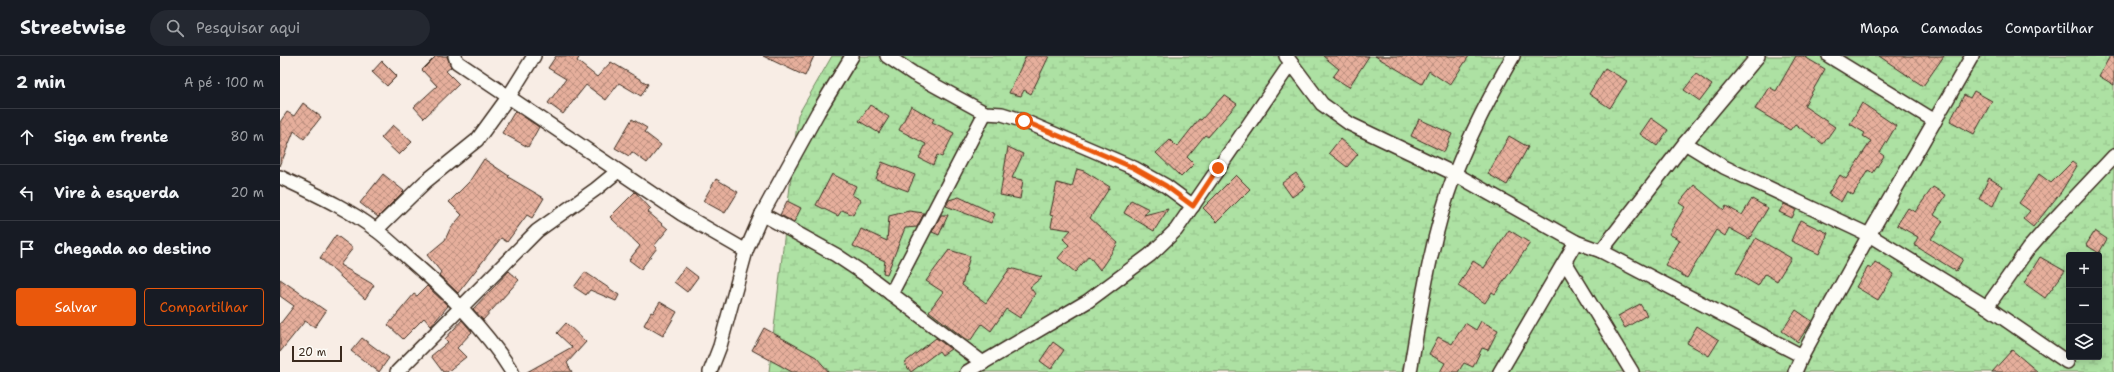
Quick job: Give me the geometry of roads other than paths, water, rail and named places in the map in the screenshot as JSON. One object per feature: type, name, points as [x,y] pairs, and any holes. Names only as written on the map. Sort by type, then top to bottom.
[{"type":"street","points":[[454,56],[457,62],[682,214],[746,251]]},
{"type":"street","points":[[376,230],[425,182],[477,140],[509,96],[534,56]]},
{"type":"street","points":[[710,372],[720,346],[746,251],[762,214],[818,112],[851,56]]},
{"type":"street","points":[[887,56],[914,74],[985,113],[1002,114],[1024,121],[1134,168],[1166,186],[1193,206]]},
{"type":"street","points":[[1410,372],[1432,253],[1455,174],[1487,102],[1513,56]]},
{"type":"street","points":[[1600,251],[1685,143],[1758,56]]},
{"type":"street","points":[[1829,56],[1935,121]]},
{"type":"street","points":[[1795,372],[1802,356],[1869,235],[1972,56]]},
{"type":"street","points":[[967,372],[1088,301],[1150,255],[1176,230],[1289,60],[1322,104],[1350,124],[1455,174],[1576,242],[1600,251],[1802,356]]},
{"type":"street","points":[[891,294],[985,113]]},
{"type":"street","points":[[1685,143],[1724,167],[1869,235],[1987,307],[2067,362]]},
{"type":"street","points":[[1987,307],[2044,231],[2114,156]]},
{"type":"street","points":[[397,372],[537,231],[596,189],[618,171]]},
{"type":"street","points":[[280,177],[317,195],[376,230],[441,287],[495,345],[512,372]]},
{"type":"street","points":[[762,214],[836,255],[983,363]]},
{"type":"street","points":[[1500,372],[1576,242]]},
{"type":"street","points":[[1565,262],[1632,372]]}]
